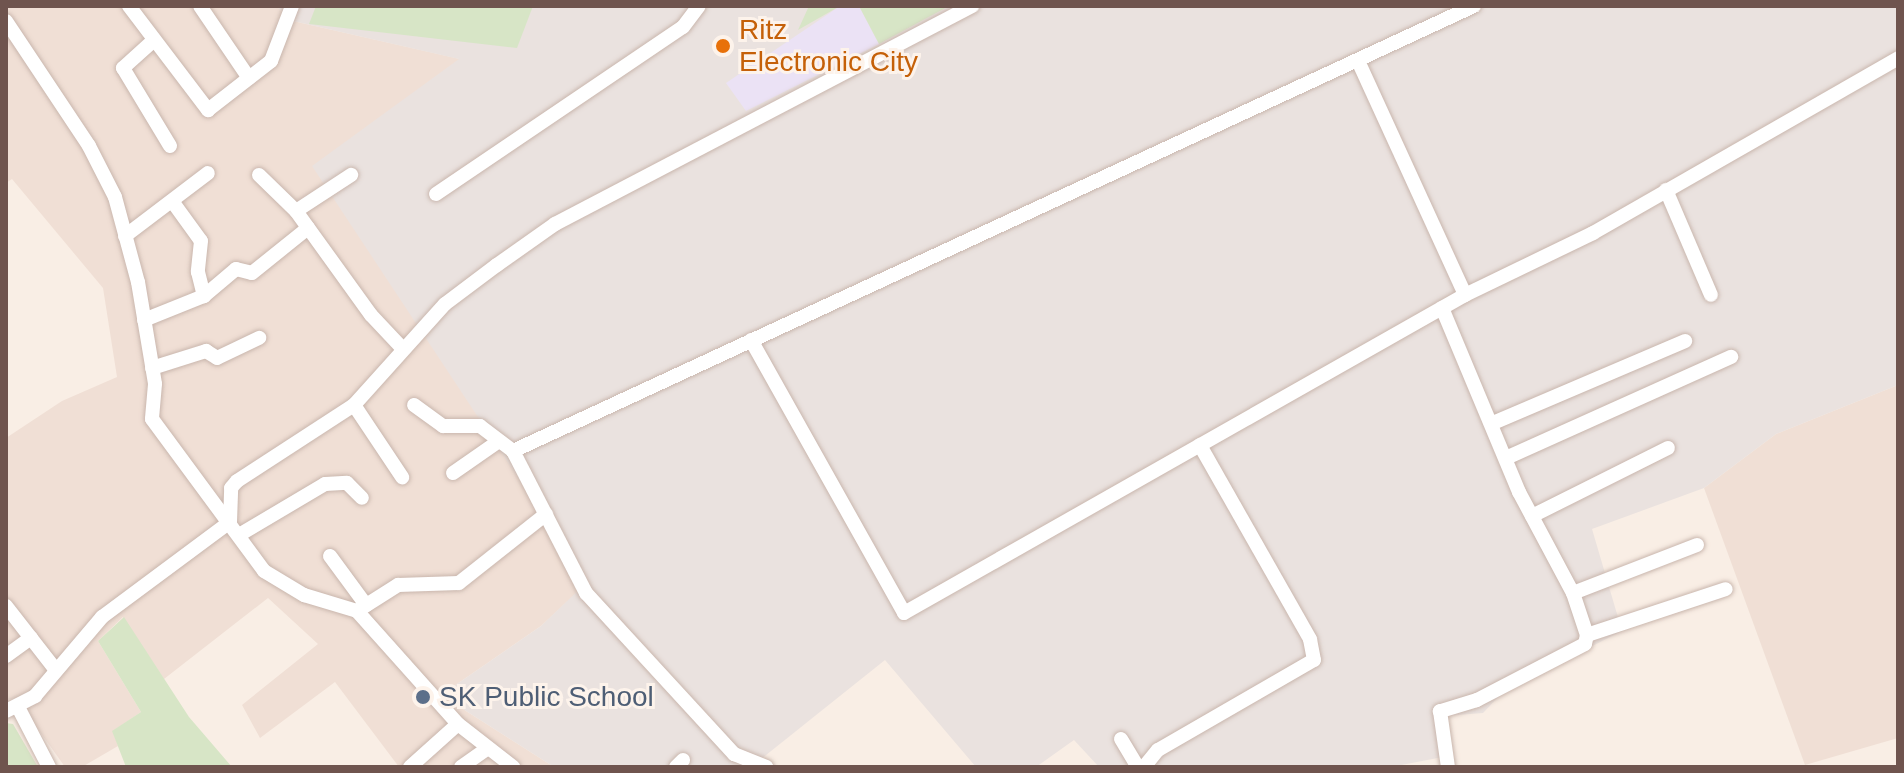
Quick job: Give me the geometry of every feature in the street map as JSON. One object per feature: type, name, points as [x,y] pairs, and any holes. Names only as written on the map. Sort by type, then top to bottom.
[{"type":"street","points":[[129,6],[208,110],[271,61],[292,6]]},
{"type":"street","points":[[200,6],[249,78]]},
{"type":"street","points":[[436,194],[683,27],[699,6]]},
{"type":"street","points":[[230,522],[231,488],[237,481],[354,405],[402,348],[445,304],[555,224],[972,6]]},
{"type":"street","points":[[513,451],[1359,63],[1474,6]]},
{"type":"street","points":[[6,21],[89,146],[115,197],[144,320],[152,368],[152,419],[264,571],[304,595],[361,608],[398,585],[459,583],[546,514]]},
{"type":"street","points":[[154,40],[123,68],[170,146]]},
{"type":"street","points":[[751,340],[904,613],[1465,295],[1593,233],[1898,58]]},
{"type":"street","points":[[1359,63],[1465,295]]},
{"type":"street","points":[[125,236],[208,173]]},
{"type":"street","points":[[259,175],[296,211],[371,315],[402,348]]},
{"type":"street","points":[[296,211],[351,175]]},
{"type":"street","points":[[1666,190],[1711,295]]},
{"type":"street","points":[[172,201],[201,241],[198,272],[204,296]]},
{"type":"street","points":[[144,320],[204,296],[236,269],[252,273],[308,228]]},
{"type":"street","points":[[1442,308],[1532,516],[1573,593],[1587,635],[1585,644],[1477,700],[1440,711],[1448,767]]},
{"type":"street","points":[[152,368],[206,351],[217,358],[259,338]]},
{"type":"street","points":[[1493,423],[1685,341]]},
{"type":"street","points":[[1506,458],[1731,357]]},
{"type":"street","points":[[354,405],[402,477]]},
{"type":"street","points":[[414,405],[443,426],[480,426],[513,451],[573,572],[625,639],[734,754],[766,767]]},
{"type":"street","points":[[453,473],[499,441]]},
{"type":"street","points":[[1121,739],[1141,767],[1158,750],[1314,660],[1310,639],[1200,445]]},
{"type":"street","points":[[1532,516],[1668,448]]},
{"type":"street","points":[[239,535],[325,484],[347,483],[362,498]]},
{"type":"street","points":[[49,767],[12,709],[55,669],[102,617],[230,522]]},
{"type":"street","points":[[1573,593],[1697,545]]},
{"type":"street","points":[[330,556],[361,608],[458,724],[513,767]]},
{"type":"street","points":[[1587,635],[1726,589]]},
{"type":"street","points":[[6,606],[55,669]]},
{"type":"street","points":[[6,656],[31,638]]},
{"type":"street","points":[[410,767],[458,724]]},
{"type":"street","points":[[461,767],[488,748]]},
{"type":"shaded area","points":[[6,6],[276,6],[293,21],[460,59],[587,583],[541,626],[441,695],[554,767],[399,767],[335,682],[260,738],[242,705],[318,644],[268,598],[164,679],[123,617],[98,641],[141,712],[113,731],[118,746],[82,767],[65,767],[16,698],[6,700],[6,438],[62,401],[117,377],[103,288],[12,179],[6,183]]},
{"type":"shaded area","points":[[276,6],[1898,6],[1898,385],[1776,434],[1704,488],[1592,529],[1622,631],[1505,690],[1483,713],[1444,716],[1448,756],[1391,767],[1099,767],[1074,740],[1036,767],[976,767],[885,660],[751,767],[554,767],[441,695],[541,626],[587,582],[312,166],[459,59],[293,21]]},
{"type":"shaded area","points":[[840,6],[859,6],[879,44],[746,111],[726,83]]},
{"type":"shaded area","points":[[1898,385],[1898,738],[1805,765],[1704,488],[1776,434]]},
{"type":"green space","points":[[316,6],[533,6],[517,48],[309,24]]},
{"type":"green space","points":[[809,6],[840,6],[798,30]]},
{"type":"green space","points":[[859,6],[949,6],[879,44]]},
{"type":"green space","points":[[124,617],[189,717],[232,767],[126,767],[112,731],[141,712],[98,641]]},
{"type":"green space","points":[[6,723],[13,724],[38,767],[6,767]]},
{"type":"place","name":"Ritz Electronic City","points":[[723,46]]},
{"type":"place","name":"SK Public School","points":[[423,697]]}]
